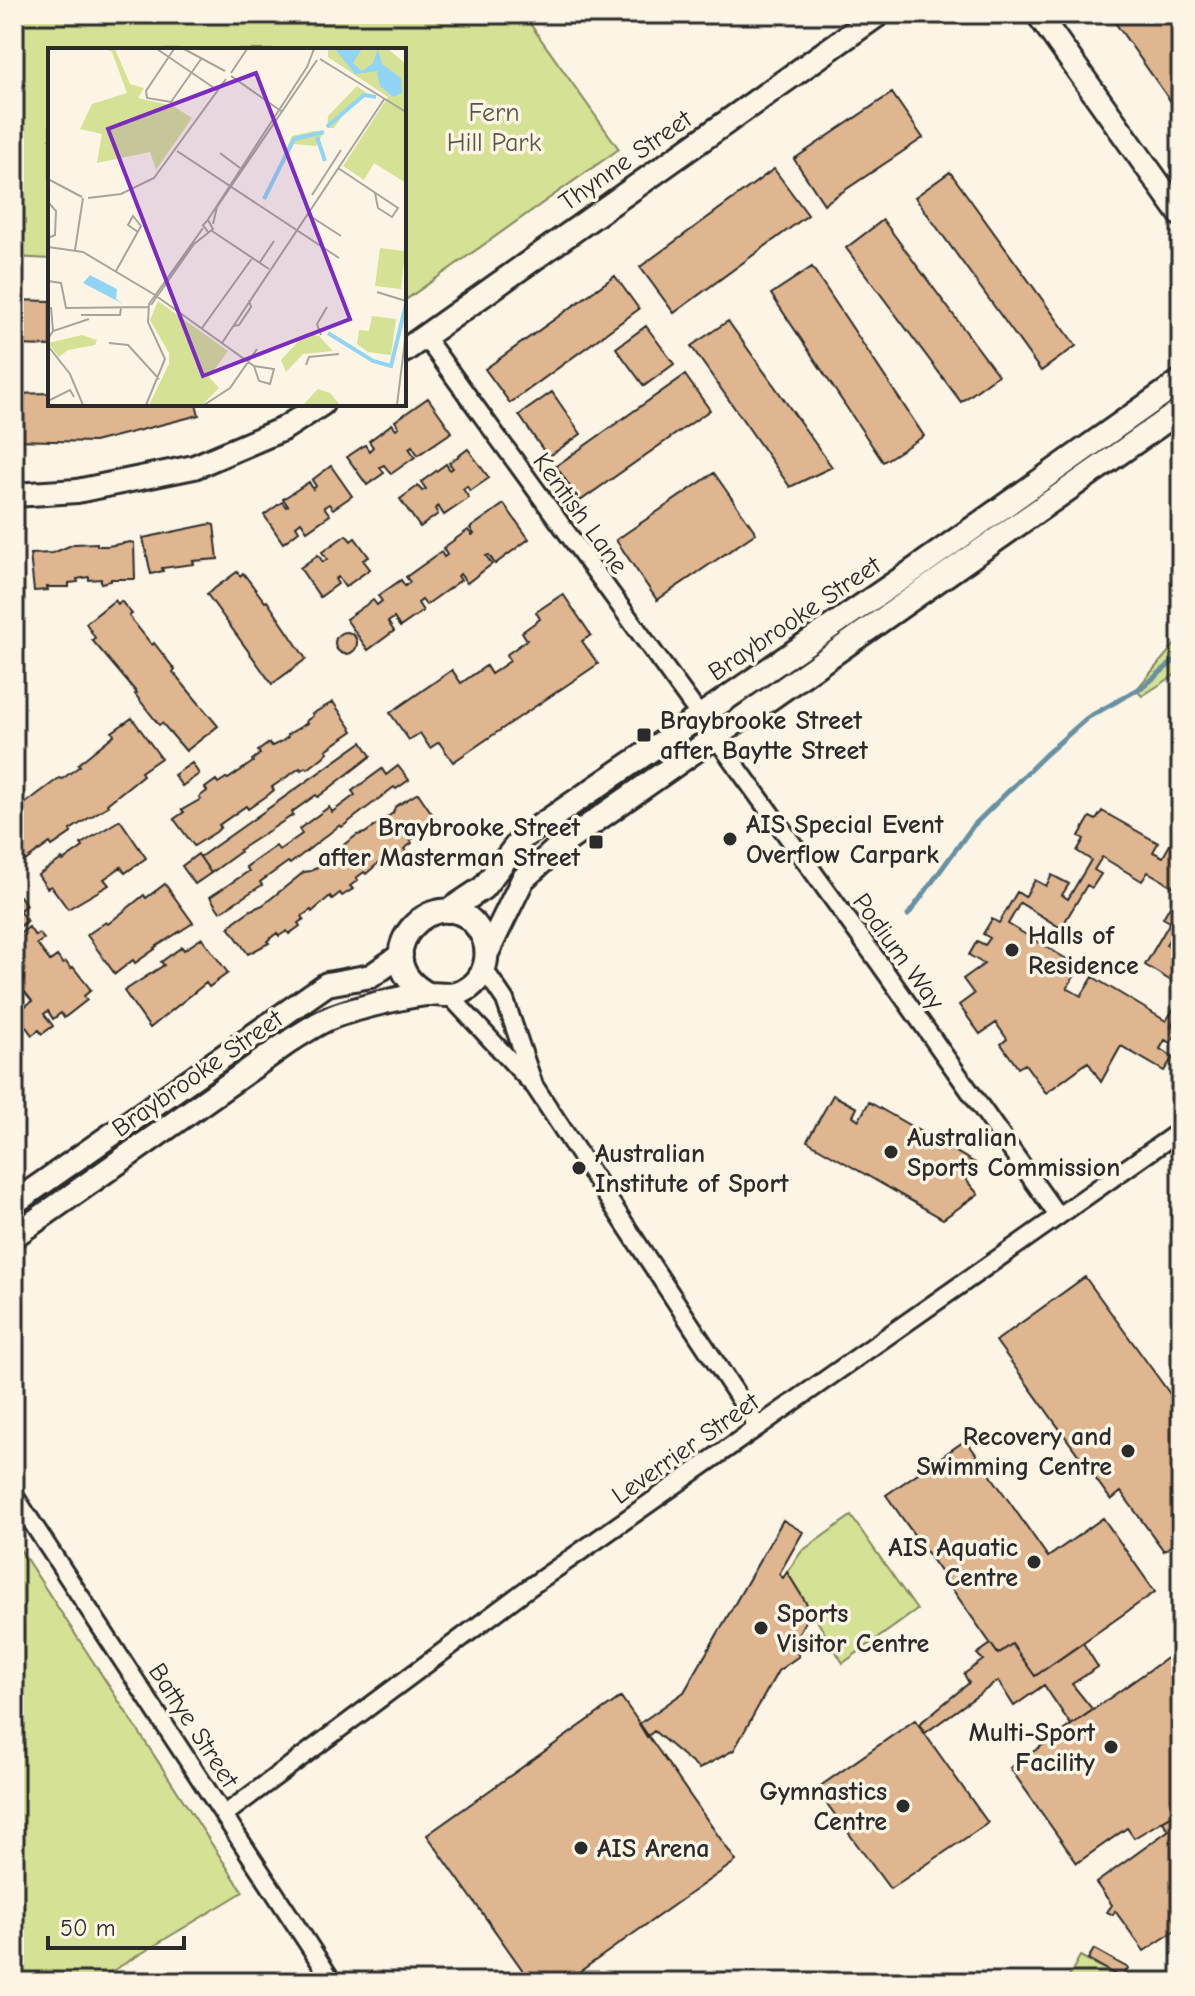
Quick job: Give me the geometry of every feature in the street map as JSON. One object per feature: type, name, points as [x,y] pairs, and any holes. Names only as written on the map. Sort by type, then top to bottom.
[{"type":"street","points":[[1038,14],[1181,215]]},
{"type":"street","name":"Thynne Street","points":[[406,350],[876,15]]},
{"type":"street","name":"Kentish Lane","points":[[425,337],[698,717]]},
{"type":"street","name":"Braybrooke Street","points":[[448,911],[483,888],[522,838],[900,580],[1181,381]]},
{"type":"street","points":[[14,495],[77,491],[194,467],[283,429],[319,406]]},
{"type":"street","name":"Braybrooke Street","points":[[485,961],[523,879],[561,845],[1181,410]]},
{"type":"street","name":"Podium Way","points":[[698,717],[877,960],[1058,1216]]},
{"type":"street","points":[[535,1087],[505,1000],[485,961],[485,943],[475,925],[467,918],[448,911],[428,914],[411,926],[402,944],[401,955],[406,974],[412,982],[439,995],[535,1087],[758,1427]]},
{"type":"street","name":"Braybrooke Street","points":[[14,1203],[327,984],[371,976],[401,955]]},
{"type":"street","points":[[439,995],[471,987],[485,961]]},
{"type":"street","name":"Braybrooke Street","points":[[14,1236],[293,1039],[332,1017],[439,995]]},
{"type":"street","points":[[279,1017],[293,1039]]},
{"type":"street","name":"Leverrier Street","points":[[224,1815],[527,1589],[1181,1130]]},
{"type":"street","name":"Battye Street","points":[[14,1495],[333,1982]]},
{"type":"green space","name":"Fern Hill Park","points":[[14,14],[523,14],[619,149],[406,300],[406,48],[48,48],[48,259],[14,257]]},
{"type":"green space","points":[[1181,637],[1181,671],[1142,696],[1136,690]]},
{"type":"green space","points":[[851,1516],[917,1610],[843,1663],[787,1572],[802,1551]]},
{"type":"green space","points":[[14,1540],[243,1892],[94,1982],[14,1982]]},
{"type":"green space","points":[[1080,1956],[1127,1981],[1128,1982],[1066,1982]]},
{"type":"building","points":[[1109,14],[1174,14],[1181,24],[1181,116]]},
{"type":"building","points":[[892,93],[923,138],[824,204],[794,159]]},
{"type":"building","points":[[774,169],[808,215],[674,313],[640,267]]},
{"type":"building","points":[[950,172],[1076,346],[1041,371],[915,197]]},
{"type":"building","points":[[883,220],[998,375],[961,402],[846,248]]},
{"type":"building","points":[[812,267],[924,436],[883,462],[771,294]]},
{"type":"building","points":[[615,276],[639,309],[510,403],[485,369]]},
{"type":"building","points":[[14,300],[48,301],[48,346],[14,345]]},
{"type":"building","points":[[728,321],[832,467],[790,487],[691,346]]},
{"type":"building","points":[[646,326],[674,364],[644,386],[616,348]]},
{"type":"building","points":[[685,375],[710,410],[580,501],[556,466]]},
{"type":"building","points":[[552,392],[581,434],[548,457],[519,415]]},
{"type":"building","points":[[48,393],[48,406],[197,406],[199,415],[94,442],[14,440],[14,394]]},
{"type":"building","points":[[428,398],[452,432],[418,455],[412,446],[409,448],[415,457],[391,474],[384,465],[380,467],[384,473],[367,485],[347,457],[365,445],[369,451],[373,447],[369,441],[392,424],[396,429],[399,427],[395,421]]},
{"type":"building","points":[[468,449],[489,478],[470,491],[467,486],[463,489],[469,498],[444,515],[438,506],[435,509],[438,514],[420,527],[400,499],[418,486],[422,491],[426,489],[421,482],[446,464],[450,470],[453,468],[449,463]]},
{"type":"building","points":[[331,466],[352,496],[333,509],[329,504],[324,507],[330,515],[307,531],[301,522],[296,526],[299,531],[283,543],[264,515],[282,502],[288,506],[283,499],[309,482],[313,489],[316,486],[312,480]]},
{"type":"building","points":[[714,473],[756,533],[657,600],[616,540]]},
{"type":"building","points":[[504,504],[529,539],[495,564],[489,555],[486,556],[492,564],[467,583],[460,574],[461,580],[426,605],[422,600],[418,603],[423,611],[400,627],[394,618],[388,622],[394,631],[368,650],[346,619],[373,600],[377,605],[382,601],[378,596],[401,580],[405,586],[410,582],[406,577],[441,552],[444,557],[447,555],[443,548],[468,530],[474,534],[470,528]]},
{"type":"building","points":[[214,525],[218,559],[193,561],[194,564],[162,568],[163,571],[151,574],[143,538]]},
{"type":"building","points":[[346,535],[351,541],[355,538],[369,557],[363,560],[370,569],[345,587],[338,577],[335,579],[338,584],[320,597],[300,568],[318,555],[323,562],[327,559],[322,552]]},
{"type":"building","points":[[134,543],[135,579],[111,579],[101,583],[101,579],[89,580],[89,577],[69,583],[69,587],[47,587],[48,590],[34,591],[30,554],[53,553],[74,544],[108,546]]},
{"type":"building","points":[[237,572],[240,576],[243,573],[267,601],[306,659],[272,684],[207,594]]},
{"type":"building","points":[[563,594],[591,635],[582,641],[598,664],[453,762],[439,742],[430,748],[420,733],[409,740],[390,713],[452,670],[461,683],[486,666],[491,674],[510,661],[506,655],[527,640],[522,632],[540,619],[536,612]]},
{"type":"building","points":[[115,600],[118,604],[121,601],[132,614],[129,616],[152,645],[154,643],[175,670],[173,672],[218,726],[186,751],[162,723],[159,725],[137,693],[92,640],[95,638],[86,623]]},
{"type":"building","points":[[346,632],[354,635],[357,643],[354,651],[346,654],[338,651],[335,643],[338,635]]},
{"type":"building","points":[[333,702],[353,731],[326,750],[328,752],[308,769],[300,768],[272,787],[274,790],[268,795],[248,809],[246,806],[194,846],[174,819],[184,812],[182,810],[201,799],[199,797],[207,791],[205,788],[216,780],[218,783],[228,779],[253,762],[260,754],[258,751],[269,743],[272,746],[281,742],[307,723],[312,714]]},
{"type":"building","points":[[132,718],[161,758],[141,772],[143,775],[108,806],[70,830],[71,833],[52,846],[50,843],[25,861],[14,846],[17,843],[14,838],[14,808],[80,766],[78,764],[114,735],[112,732]]},
{"type":"building","points":[[362,742],[371,756],[211,873],[200,857]]},
{"type":"building","points":[[192,763],[199,774],[182,786],[174,775]]},
{"type":"building","points":[[398,766],[409,780],[396,789],[394,787],[290,864],[288,862],[260,882],[262,885],[220,912],[210,897],[249,871],[246,867],[276,846],[279,850],[302,834],[299,829],[329,807],[332,812],[355,795],[352,791],[382,769],[386,775]]},
{"type":"building","points":[[418,793],[437,821],[428,827],[430,830],[410,840],[412,843],[404,849],[406,852],[395,859],[393,856],[385,862],[383,859],[366,874],[364,872],[356,878],[358,880],[350,886],[353,889],[342,896],[340,893],[332,899],[330,896],[312,912],[302,916],[304,919],[298,923],[300,926],[289,934],[287,931],[279,936],[277,933],[267,941],[269,943],[248,954],[229,927],[235,921],[263,905],[304,872],[311,871],[332,857],[342,846],[365,833],[393,813],[395,807]]},
{"type":"building","name":"Halls of Residence","points":[[1102,811],[1158,843],[1153,852],[1163,857],[1172,841],[1181,846],[1181,891],[1148,872],[1142,881],[1102,857],[1094,870],[1101,874],[1092,888],[1087,885],[1061,928],[1020,903],[1008,924],[1080,967],[1067,988],[1081,996],[1093,977],[1166,1021],[1181,997],[1181,1009],[1171,1026],[1179,1030],[1170,1043],[1165,1040],[1160,1049],[1173,1057],[1164,1071],[1121,1046],[1101,1082],[1088,1062],[1046,1093],[1025,1064],[1018,1068],[1001,1044],[1007,1039],[996,1023],[980,1034],[959,1005],[974,994],[963,979],[984,964],[969,955],[977,941],[985,945],[990,938],[983,934],[992,919],[999,923],[1017,892],[1025,897],[1035,880],[1046,886],[1052,875],[1069,884],[1062,895],[1068,899],[1091,860],[1077,851],[1084,839],[1079,836],[1090,817],[1096,820]]},
{"type":"building","points":[[120,820],[146,858],[125,873],[121,867],[104,879],[109,885],[68,909],[51,886],[47,888],[38,875]]},
{"type":"building","points":[[198,854],[211,873],[195,884],[182,866]]},
{"type":"building","points":[[165,884],[193,923],[115,974],[87,935]]},
{"type":"building","points":[[20,896],[26,905],[19,911],[27,921],[14,931],[14,897]]},
{"type":"building","name":"Halls of Residence","points":[[1181,903],[1181,919],[1166,945],[1171,948],[1177,938],[1181,941],[1181,987],[1145,965],[1170,922],[1163,918],[1171,904],[1178,908]]},
{"type":"building","points":[[29,927],[35,936],[39,933],[44,939],[37,944],[50,961],[57,956],[63,964],[66,962],[91,990],[84,996],[87,1000],[64,1018],[61,1013],[53,1019],[48,1011],[44,1014],[53,1026],[42,1034],[39,1030],[32,1035],[16,1013],[32,1001],[14,978],[23,971],[14,963],[14,938]]},
{"type":"building","points":[[202,938],[228,973],[209,987],[206,983],[150,1028],[124,991],[164,965],[161,962],[182,947],[184,950]]},
{"type":"building","name":"Australian Sports Commission","points":[[833,1095],[857,1108],[853,1116],[859,1120],[869,1102],[975,1163],[966,1180],[978,1194],[943,1219],[807,1141]]},
{"type":"building","name":"Recovery and Swimming Centre","points":[[1085,1277],[1181,1409],[1181,1538],[1164,1551],[1121,1492],[1111,1500],[996,1341]]},
{"type":"building","name":"AIS Aquatic Centre","points":[[966,1440],[1048,1557],[1103,1518],[1155,1592],[1035,1676],[1012,1644],[998,1654],[886,1495]]},
{"type":"building","name":"Sports Visitor Centre","points":[[783,1520],[803,1532],[779,1574],[783,1578],[787,1572],[811,1611],[792,1645],[799,1656],[778,1671],[734,1750],[699,1769],[654,1731],[647,1737],[639,1724],[684,1692]]},
{"type":"building","points":[[1083,1643],[1098,1667],[1072,1684],[1093,1710],[1071,1725],[1044,1685],[1014,1706],[998,1681],[925,1733],[919,1724],[969,1683],[964,1674],[983,1660],[977,1654],[991,1644],[998,1654],[1012,1644],[1035,1676]]},
{"type":"building","name":"Multi-Sport Facility","points":[[1181,1648],[1181,1810],[1134,1838],[1127,1828],[1077,1863],[1010,1768]]},
{"type":"building","name":"AIS Arena","points":[[621,1697],[736,1861],[565,1982],[531,1982],[427,1835]]},
{"type":"building","name":"Gymnastics Centre","points":[[915,1720],[988,1823],[890,1889],[816,1789]]},
{"type":"building","points":[[1174,1814],[1181,1826],[1181,1927],[1144,1951],[1115,1911],[1113,1915],[1107,1912],[1112,1905],[1096,1883],[1169,1830],[1162,1821]]},
{"type":"building","points":[[1094,1949],[1128,1968],[1122,1978],[1088,1959]]},
{"type":"waterway","points":[[908,915],[973,826],[1045,755],[1087,718],[1144,686],[1181,655]]},
{"type":"place","name":"Braybrooke Street after Baytte Street","points":[[644,735]]},
{"type":"place","name":"AIS Special Event Overflow Carpark","points":[[730,839]]},
{"type":"place","name":"Braybrooke Street after Masterman Street","points":[[596,842]]},
{"type":"place","name":"Halls of Residence","points":[[1012,950]]},
{"type":"place","name":"Australian Sports Commission","points":[[891,1152]]},
{"type":"place","name":"Australian Institute of Sport","points":[[579,1168]]},
{"type":"place","name":"Recovery and Swimming Centre","points":[[1128,1451]]},
{"type":"place","name":"AIS Aquatic Centre","points":[[1034,1562]]},
{"type":"place","name":"Sports Visitor Centre","points":[[761,1628]]},
{"type":"place","name":"Multi-Sport Facility","points":[[1111,1747]]},
{"type":"place","name":"Gymnastics Centre","points":[[903,1806]]},
{"type":"place","name":"AIS Arena","points":[[581,1848]]}]
